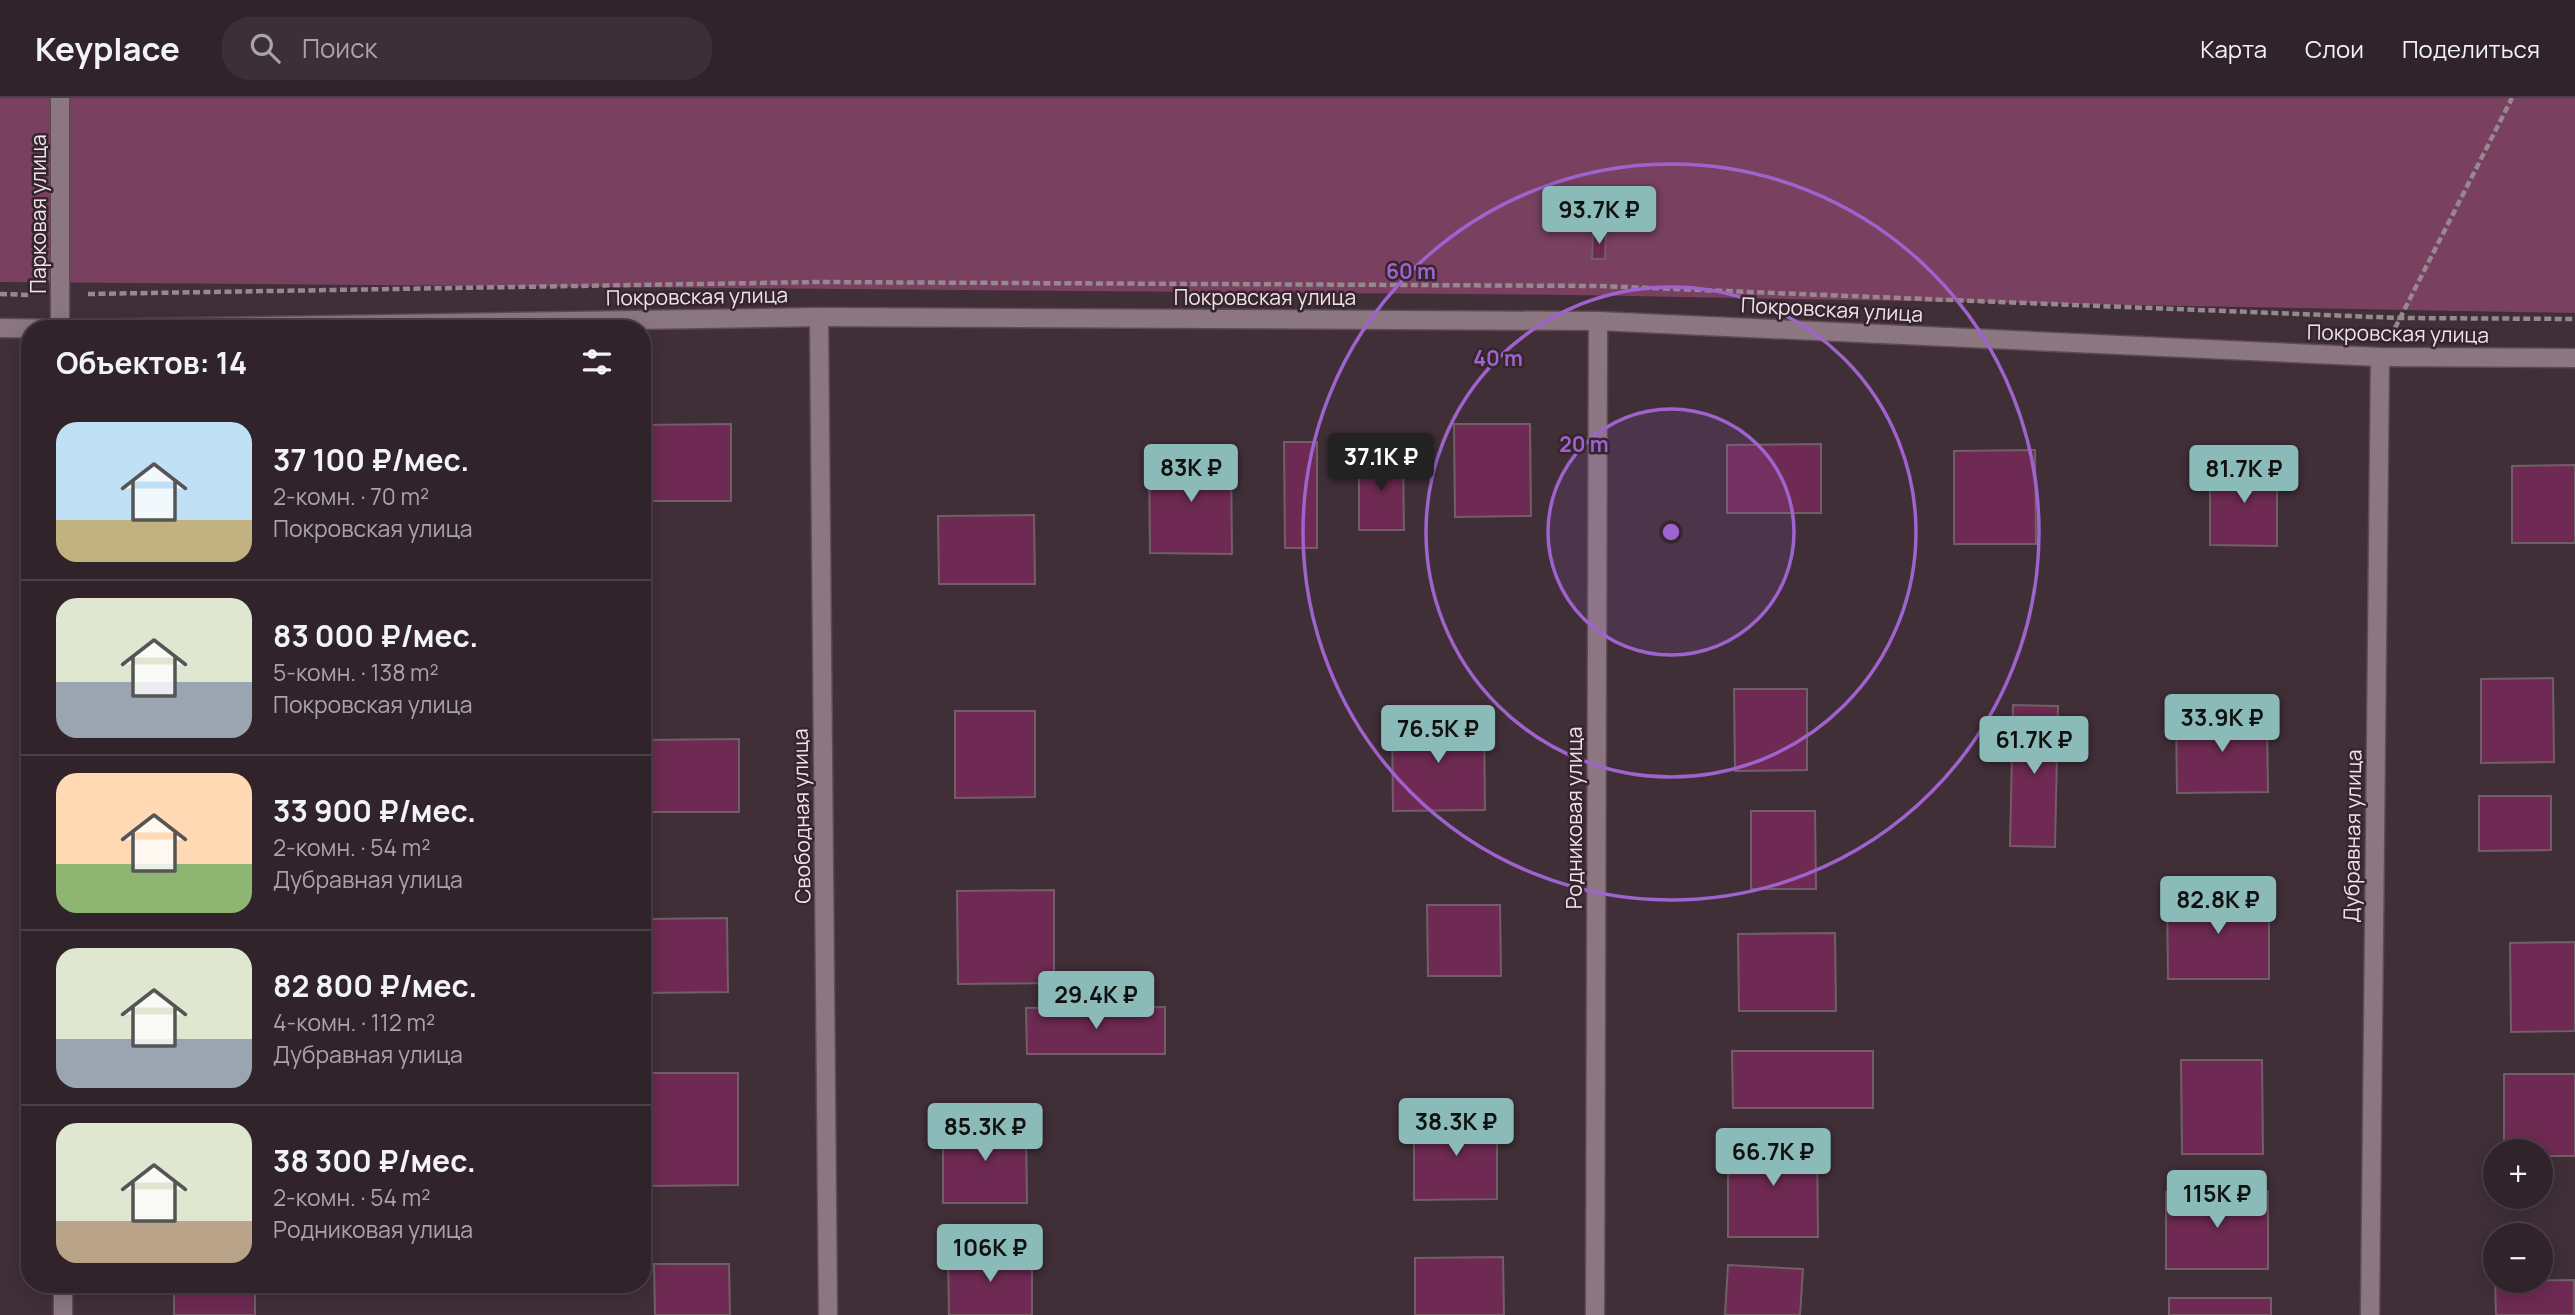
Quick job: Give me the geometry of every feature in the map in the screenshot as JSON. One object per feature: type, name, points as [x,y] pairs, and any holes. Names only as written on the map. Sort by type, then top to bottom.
[{"type":"street","name":"Парковая улица","points":[[60,98],[60,320]]},
{"type":"street","name":"Покровская улица","points":[[634,320],[819,317],[1598,321],[2380,357],[2575,358]]},
{"type":"street","name":"Свободная улица","points":[[819,317],[828,1315]]},
{"type":"street","name":"Родниковая улица","points":[[1595,1315],[1598,321]]},
{"type":"street","name":"Покровская улица","points":[[0,328],[21,328]]},
{"type":"street","name":"Дубравная улица","points":[[2370,1315],[2380,357]]},
{"type":"street","points":[[63,1293],[63,1315]]},
{"type":"path","points":[[2380,357],[2512,98]]},
{"type":"shaded area","points":[[0,98],[2575,98],[2575,313],[1575,295],[0,282]]},
{"type":"building","points":[[1593,233],[1606,233],[1605,259],[1592,259]]},
{"type":"building","points":[[731,424],[731,501],[651,501],[651,425]]},
{"type":"building","points":[[1454,424],[1530,424],[1531,516],[1455,517]]},
{"type":"building","points":[[1284,442],[1317,442],[1317,548],[1285,548]]},
{"type":"building","points":[[1821,444],[1821,513],[1727,513],[1727,445]]},
{"type":"building","points":[[2035,450],[2036,544],[1954,544],[1954,451]]},
{"type":"building","points":[[1231,455],[1232,554],[1150,553],[1149,456]]},
{"type":"building","points":[[1359,456],[1403,456],[1404,530],[1359,530]]},
{"type":"building","points":[[2277,463],[2277,546],[2210,545],[2210,464]]},
{"type":"building","points":[[2575,465],[2575,543],[2512,543],[2512,466]]},
{"type":"building","points":[[1034,515],[1035,584],[939,584],[938,516]]},
{"type":"building","points":[[2553,678],[2554,762],[2481,763],[2481,679]]},
{"type":"building","points":[[1734,689],[1807,689],[1807,770],[1735,771]]},
{"type":"building","points":[[2013,705],[2058,706],[2055,847],[2010,846]]},
{"type":"building","points":[[955,711],[1035,711],[1035,797],[955,798]]},
{"type":"building","points":[[2176,715],[2267,715],[2268,792],[2177,793]]},
{"type":"building","points":[[1392,720],[1484,720],[1485,810],[1393,811]]},
{"type":"building","points":[[739,739],[739,812],[651,812],[651,740]]},
{"type":"building","points":[[2479,796],[2551,796],[2551,850],[2479,851]]},
{"type":"building","points":[[1751,811],[1815,811],[1816,889],[1751,889]]},
{"type":"building","points":[[1054,890],[1054,983],[958,984],[957,891]]},
{"type":"building","points":[[2269,892],[2269,979],[2168,979],[2167,893]]},
{"type":"building","points":[[1427,905],[1500,905],[1501,976],[1428,976]]},
{"type":"building","points":[[727,918],[728,992],[651,993],[651,919]]},
{"type":"building","points":[[1835,933],[1836,1011],[1739,1011],[1738,934]]},
{"type":"building","points":[[2575,942],[2575,1031],[2511,1032],[2510,943]]},
{"type":"building","points":[[1165,1007],[1165,1054],[1027,1054],[1026,1008]]},
{"type":"building","points":[[1732,1051],[1873,1051],[1873,1108],[1733,1108]]},
{"type":"building","points":[[2181,1060],[2262,1060],[2263,1154],[2182,1154]]},
{"type":"building","points":[[651,1073],[738,1073],[738,1185],[651,1186]]},
{"type":"building","points":[[2504,1074],[2575,1074],[2575,1156],[2553,1156],[2553,1139],[2504,1139]]},
{"type":"building","points":[[1497,1117],[1497,1199],[1414,1200],[1414,1118]]},
{"type":"building","points":[[1026,1123],[1027,1203],[943,1203],[943,1124]]},
{"type":"building","points":[[1817,1139],[1818,1237],[1728,1237],[1728,1140]]},
{"type":"building","points":[[2268,1191],[2268,1269],[2166,1269],[2166,1192]]},
{"type":"building","points":[[1032,1253],[1032,1315],[949,1315],[948,1254]]},
{"type":"building","points":[[1503,1257],[1504,1315],[1415,1315],[1415,1258]]},
{"type":"building","points":[[654,1264],[729,1264],[730,1315],[655,1315]]},
{"type":"building","points":[[1728,1265],[1803,1269],[1800,1315],[1725,1315]]},
{"type":"building","points":[[2553,1280],[2574,1280],[2574,1315],[2496,1315],[2495,1293],[2553,1293]]},
{"type":"building","points":[[174,1293],[255,1293],[255,1315],[174,1315]]},
{"type":"building","points":[[2169,1298],[2271,1298],[2271,1315],[2169,1315]]}]
